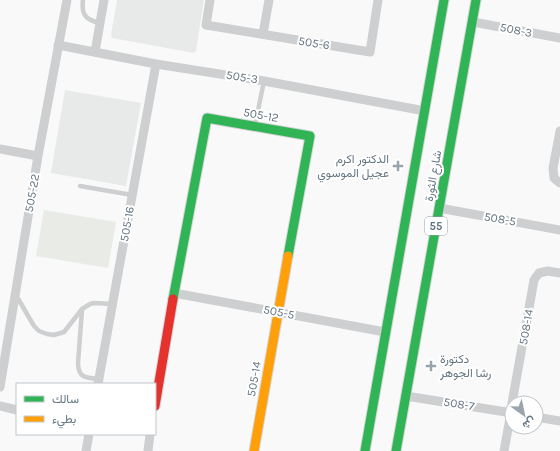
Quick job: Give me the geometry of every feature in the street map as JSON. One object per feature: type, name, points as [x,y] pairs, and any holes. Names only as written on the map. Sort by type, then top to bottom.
[{"type":"main road","name":"شارع الثورة","points":[[365,451],[444,0]]},
{"type":"main road","name":"شارع الثورة","points":[[396,451],[476,0]]},
{"type":"main road","name":"505-12","points":[[174,293],[207,118],[310,136],[278,312]]},
{"type":"main road","points":[[156,400],[174,293]]},
{"type":"main road","name":"505-14","points":[[254,451],[278,312]]},
{"type":"street","name":"505-22","points":[[0,387],[4,341],[15,294],[66,0]]},
{"type":"street","points":[[95,52],[104,0]]},
{"type":"street","name":"505-6","points":[[210,0],[206,25],[370,52],[378,0]]},
{"type":"street","points":[[263,34],[269,0]]},
{"type":"street","name":"508-3","points":[[473,22],[560,38]]},
{"type":"street","name":"505-3","points":[[58,45],[156,64],[264,81],[425,111]]},
{"type":"street","name":"505-16","points":[[98,382],[156,64]]},
{"type":"street","points":[[560,131],[553,168],[554,178],[560,183]]},
{"type":"street","points":[[0,149],[38,156]]},
{"type":"street","name":"508-5","points":[[440,208],[560,230]]},
{"type":"street","name":"508-14","points":[[514,395],[534,280],[539,273],[548,271],[560,273]]},
{"type":"street","name":"505-5","points":[[174,293],[385,332]]},
{"type":"street","name":"508-7","points":[[406,396],[504,407]]},
{"type":"street","points":[[0,406],[16,410]]},
{"type":"street","points":[[544,418],[560,421]]},
{"type":"street","points":[[86,451],[89,435]]},
{"type":"street","points":[[148,451],[150,435]]},
{"type":"street","points":[[504,451],[507,435]]},
{"type":"lane","points":[[83,0],[82,9],[85,16],[91,21],[100,24]]},
{"type":"lane","points":[[255,127],[264,81]]},
{"type":"lane","points":[[80,186],[132,195]]},
{"type":"lane","points":[[15,294],[34,326],[39,331],[54,335],[64,332],[82,309],[94,303],[112,304]]},
{"type":"lane","points":[[82,309],[78,370],[84,377],[98,382]]},
{"type":"shaded area","points":[[117,0],[204,0],[196,51],[194,53],[112,38],[111,35]]},
{"type":"shaded area","points":[[65,90],[141,103],[126,186],[51,173]]},
{"type":"shaded area","points":[[44,210],[116,222],[108,268],[36,256]]},
{"type":"traffic: fast","points":[[365,451],[444,0]]},
{"type":"traffic: fast","points":[[396,451],[476,0]]},
{"type":"traffic: fast","points":[[173,299],[207,118],[310,136],[288,256]]},
{"type":"traffic: slow","points":[[254,451],[288,256]]},
{"type":"traffic: jam","points":[[156,400],[173,299]]},
{"type":"place","name":"الدكتور اكرم عجيل الموسوي","points":[[398,166]]},
{"type":"place","name":"دكتورة رشا الجوهر","points":[[431,366]]}]
